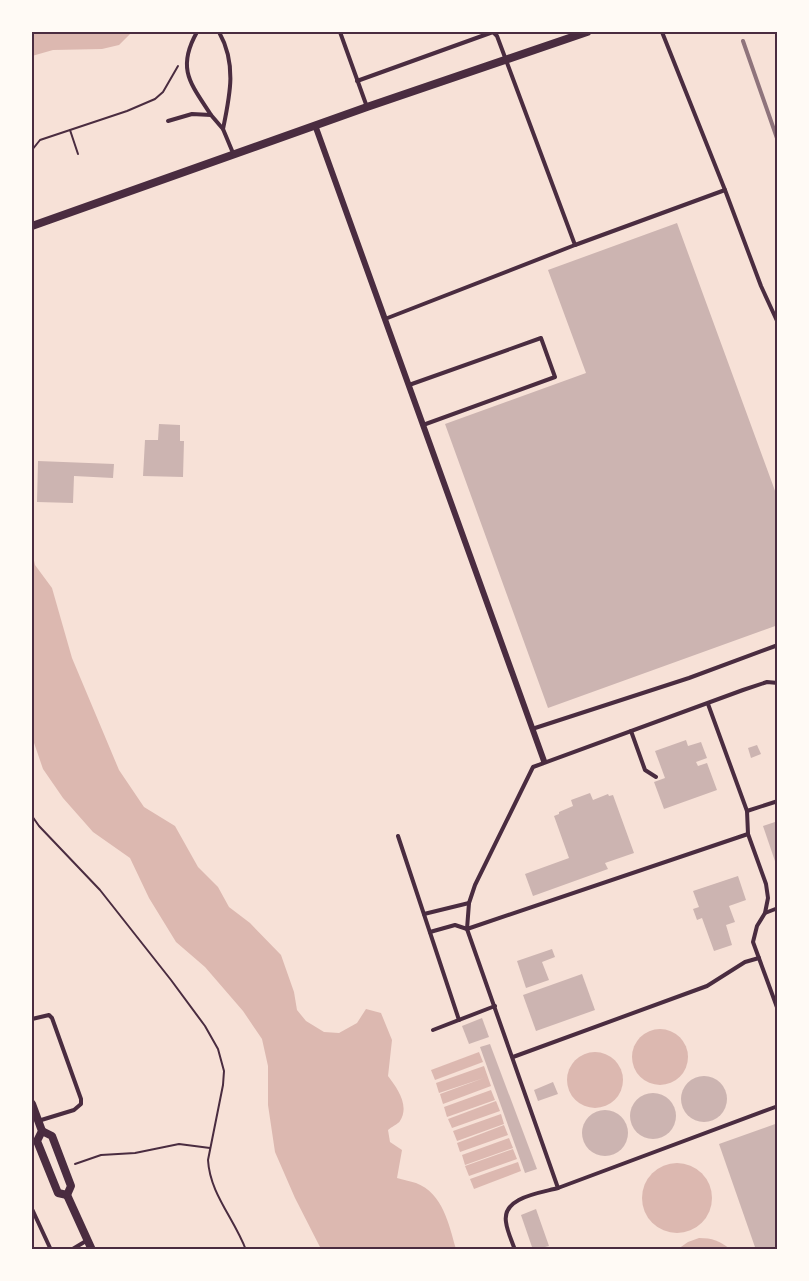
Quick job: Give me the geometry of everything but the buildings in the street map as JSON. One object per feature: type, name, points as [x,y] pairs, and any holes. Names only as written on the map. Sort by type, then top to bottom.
[{"type":"street","points":[[32,226],[367,106],[587,32]]},
{"type":"street","points":[[315,125],[544,761]]},
{"type":"street","points":[[32,1104],[42,1131],[52,1136],[72,1186],[67,1195]]},
{"type":"street","points":[[42,1131],[38,1141],[54,1184],[58,1193],[67,1195]]},
{"type":"street","points":[[67,1195],[92,1250]]},
{"type":"lane","points":[[197,32],[187,51],[186,67],[191,86],[223,129],[233,154]]},
{"type":"lane","points":[[219,32],[226,44],[231,64],[232,82],[223,129]]},
{"type":"lane","points":[[339,32],[367,106]]},
{"type":"lane","points":[[357,81],[493,32],[497,36],[506,59],[575,245]]},
{"type":"lane","points":[[662,32],[777,323]]},
{"type":"lane","points":[[168,121],[192,114],[211,115]]},
{"type":"lane","points":[[385,319],[725,190]]},
{"type":"lane","points":[[409,386],[541,339],[555,376],[423,425]]},
{"type":"lane","points":[[532,729],[689,678],[777,645]]},
{"type":"lane","points":[[558,1188],[467,929],[475,885],[533,767],[544,761],[767,682],[777,683]]},
{"type":"lane","points":[[708,704],[747,811],[748,834],[766,884],[768,898],[765,913],[757,926],[753,942],[777,1010]]},
{"type":"lane","points":[[631,731],[645,770],[656,777]]},
{"type":"lane","points":[[747,811],[777,801]]},
{"type":"lane","points":[[430,932],[455,925],[467,929],[748,834]]},
{"type":"lane","points":[[398,836],[459,1020]]},
{"type":"lane","points":[[424,914],[470,903]]},
{"type":"lane","points":[[765,913],[777,908]]},
{"type":"lane","points":[[513,1057],[707,986],[745,962],[759,958]]},
{"type":"lane","points":[[433,1030],[495,1006]]},
{"type":"lane","points":[[32,1019],[44,1015],[52,1018],[81,1099],[81,1104],[74,1110],[38,1122]]},
{"type":"lane","points":[[515,1250],[505,1221],[512,1203],[777,1106]]},
{"type":"lane","points":[[32,1209],[51,1250]]},
{"type":"lane","points":[[71,1250],[87,1240]]},
{"type":"path","points":[[32,150],[40,140],[155,99],[171,80],[181,58]]},
{"type":"path","points":[[70,130],[78,153]]},
{"type":"path","points":[[32,816],[100,890],[171,980],[218,1048],[224,1071],[208,1160],[212,1183],[218,1198],[246,1250]]},
{"type":"path","points":[[65,1169],[101,1155],[135,1153],[179,1144],[210,1148]]},
{"type":"shaded area","points":[[32,32],[132,32],[119,45],[102,49],[53,50],[32,56]]},
{"type":"shaded area","points":[[32,552],[35,565],[52,588],[72,658],[119,770],[144,807],[175,826],[198,867],[218,887],[229,907],[250,923],[281,955],[294,992],[297,1010],[306,1021],[324,1032],[339,1033],[357,1023],[366,1009],[381,1013],[392,1040],[388,1076],[401,1097],[404,1109],[400,1121],[388,1130],[390,1142],[402,1150],[397,1178],[416,1183],[433,1194],[451,1230],[456,1249],[321,1249],[275,1152],[268,1105],[268,1066],[262,1039],[243,1011],[205,967],[176,942],[149,898],[130,858],[93,832],[63,798],[43,769],[32,737]]},
{"type":"shaded area","points":[[660,1029],[675,1034],[683,1042],[688,1057],[683,1072],[675,1080],[660,1085],[645,1080],[637,1072],[632,1057],[637,1042],[645,1034]]},
{"type":"shaded area","points":[[479,1052],[483,1062],[435,1080],[431,1070]]},
{"type":"shaded area","points":[[595,1052],[610,1057],[618,1065],[623,1080],[618,1095],[610,1103],[595,1108],[580,1103],[572,1095],[567,1080],[572,1065],[580,1057]]},
{"type":"shaded area","points":[[484,1066],[491,1086],[443,1104],[440,1094],[484,1078],[439,1093],[436,1083]]},
{"type":"shaded area","points":[[491,1090],[495,1100],[447,1117],[444,1107]]},
{"type":"shaded area","points":[[496,1101],[500,1111],[452,1128],[448,1119]]},
{"type":"shaded area","points":[[501,1114],[504,1124],[457,1141],[453,1131]]},
{"type":"shaded area","points":[[504,1125],[508,1135],[460,1152],[457,1143]]},
{"type":"shaded area","points":[[509,1138],[513,1148],[465,1165],[462,1155]]},
{"type":"shaded area","points":[[513,1149],[517,1159],[469,1176],[465,1166]]},
{"type":"shaded area","points":[[518,1162],[521,1171],[474,1189],[470,1179]]},
{"type":"shaded area","points":[[684,1163],[697,1169],[706,1178],[710,1184],[712,1198],[710,1212],[702,1223],[691,1231],[670,1233],[652,1223],[644,1212],[642,1191],[652,1173],[663,1165]]},
{"type":"shaded area","points":[[699,1238],[716,1241],[730,1249],[678,1249]]},
{"type":"railway","points":[[743,41],[778,141]]}]
